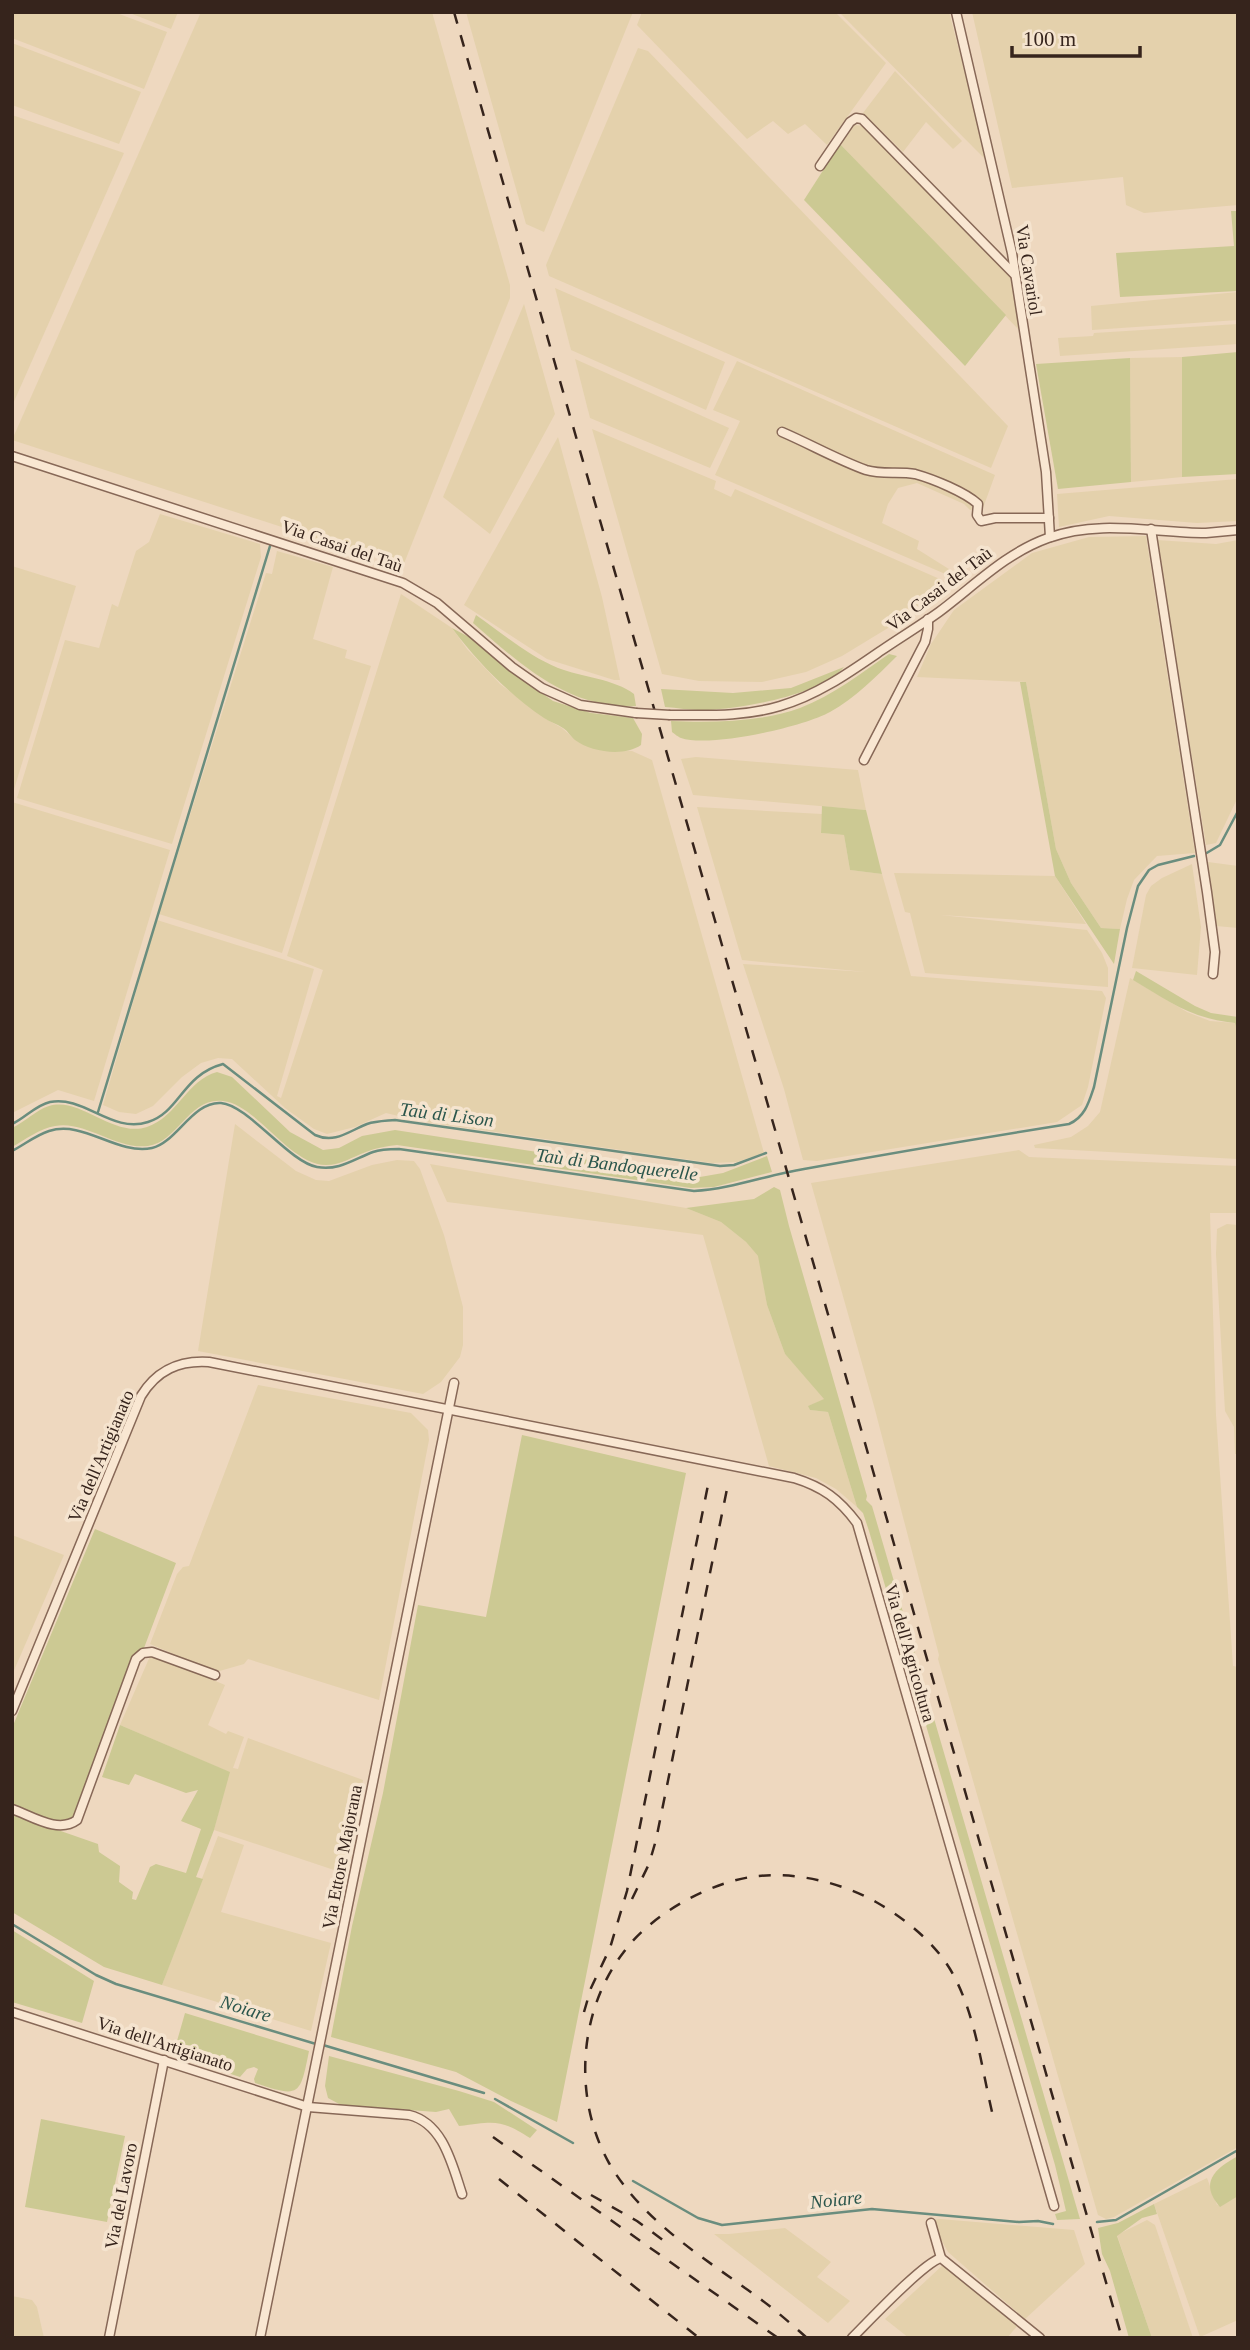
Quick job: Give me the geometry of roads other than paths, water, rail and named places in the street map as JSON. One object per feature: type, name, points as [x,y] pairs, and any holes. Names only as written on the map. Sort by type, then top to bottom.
[{"type":"street","name":"Via Cavariol","points":[[956,12],[1009,239],[1046,472],[1050,537]]},
{"type":"street","points":[[820,166],[850,122],[856,118],[862,119],[1015,274]]},
{"type":"street","points":[[782,432],[864,469],[879,473],[914,474],[956,490],[978,505],[977,515],[981,521],[995,518],[1049,519]]},
{"type":"street","name":"Via Casai del Taù","points":[[12,456],[403,583],[437,603],[512,667],[542,688],[580,705],[636,713],[724,715],[780,706],[839,679],[928,619],[1006,559],[1050,537],[1093,528],[1206,533],[1238,530]]},
{"type":"street","points":[[1151,529],[1208,892],[1215,952],[1213,974]]},
{"type":"street","points":[[864,760],[925,642],[928,619]]},
{"type":"street","name":"Via dell'Artigianato","points":[[12,1711],[141,1396],[149,1383],[161,1372],[182,1363],[209,1362],[448,1411]]},
{"type":"street","name":"Via Ettore Majorana","points":[[260,2338],[454,1383]]},
{"type":"street","name":"Via dell'Agricoltura","points":[[448,1411],[794,1478],[816,1485],[844,1506],[857,1524],[1054,2206]]},
{"type":"street","points":[[12,1809],[59,1826],[69,1826],[77,1820],[136,1659],[140,1655],[152,1652],[215,1675]]},
{"type":"street","name":"Via dell'Artigianato","points":[[12,2012],[309,2106],[409,2115],[424,2120],[433,2126],[451,2160],[462,2194]]},
{"type":"street","name":"Via del Lavoro","points":[[109,2338],[164,2060]]},
{"type":"street","points":[[931,2223],[941,2258],[1040,2338]]},
{"type":"street","points":[[852,2338],[919,2274],[941,2258]]},
{"type":"waterway","points":[[98,1112],[270,546]]},
{"type":"waterway","name":"Taù di Bandoquerelle","points":[[1205,854],[1220,845],[1238,811]]},
{"type":"waterway","name":"Taù di Bandoquerelle","points":[[12,1151],[44,1133],[62,1129],[87,1133],[126,1147],[152,1148],[169,1139],[202,1108],[221,1103],[243,1113],[294,1155],[317,1167],[339,1166],[376,1151],[399,1149],[694,1191],[722,1188],[837,1163],[1069,1124],[1083,1113],[1094,1087],[1138,886],[1149,870],[1158,865],[1194,856]]},
{"type":"waterway","name":"Taù di Lison","points":[[12,1124],[45,1104],[62,1101],[122,1123],[148,1122],[167,1110],[198,1076],[223,1064],[315,1135],[322,1137],[342,1136],[370,1123],[395,1120],[720,1166],[734,1165],[766,1153]]},
{"type":"waterway","name":"Noiare","points":[[12,1924],[96,1975],[116,1984],[316,2044]]},
{"type":"waterway","name":"Noiare","points":[[323,2045],[484,2093]]},
{"type":"waterway","name":"Noiare","points":[[495,2099],[573,2143]]},
{"type":"waterway","name":"Noiare","points":[[1097,2222],[1116,2220],[1238,2150]]},
{"type":"waterway","name":"Noiare","points":[[633,2181],[698,2218],[722,2225],[872,2209],[1053,2224]]},
{"type":"railway","points":[[454,12],[1122,2338]]},
{"type":"railway","points":[[584,2012],[591,1988],[610,1948],[627,1891],[709,1480]]},
{"type":"railway","points":[[632,1899],[649,1864],[656,1840],[728,1484]]},
{"type":"railway","points":[[807,2338],[653,2217],[622,2183],[597,2138],[586,2084],[589,2028],[608,1976],[623,1953],[649,1925],[683,1902],[702,1892],[740,1879],[773,1875],[804,1877],[863,1895],[887,1908],[917,1931],[950,1969],[972,2022],[993,2116]]},
{"type":"railway","points":[[493,2137],[778,2338]]},
{"type":"railway","points":[[499,2179],[699,2338]]},
{"type":"railway","points":[[591,2195],[637,2221],[671,2246]]}]
